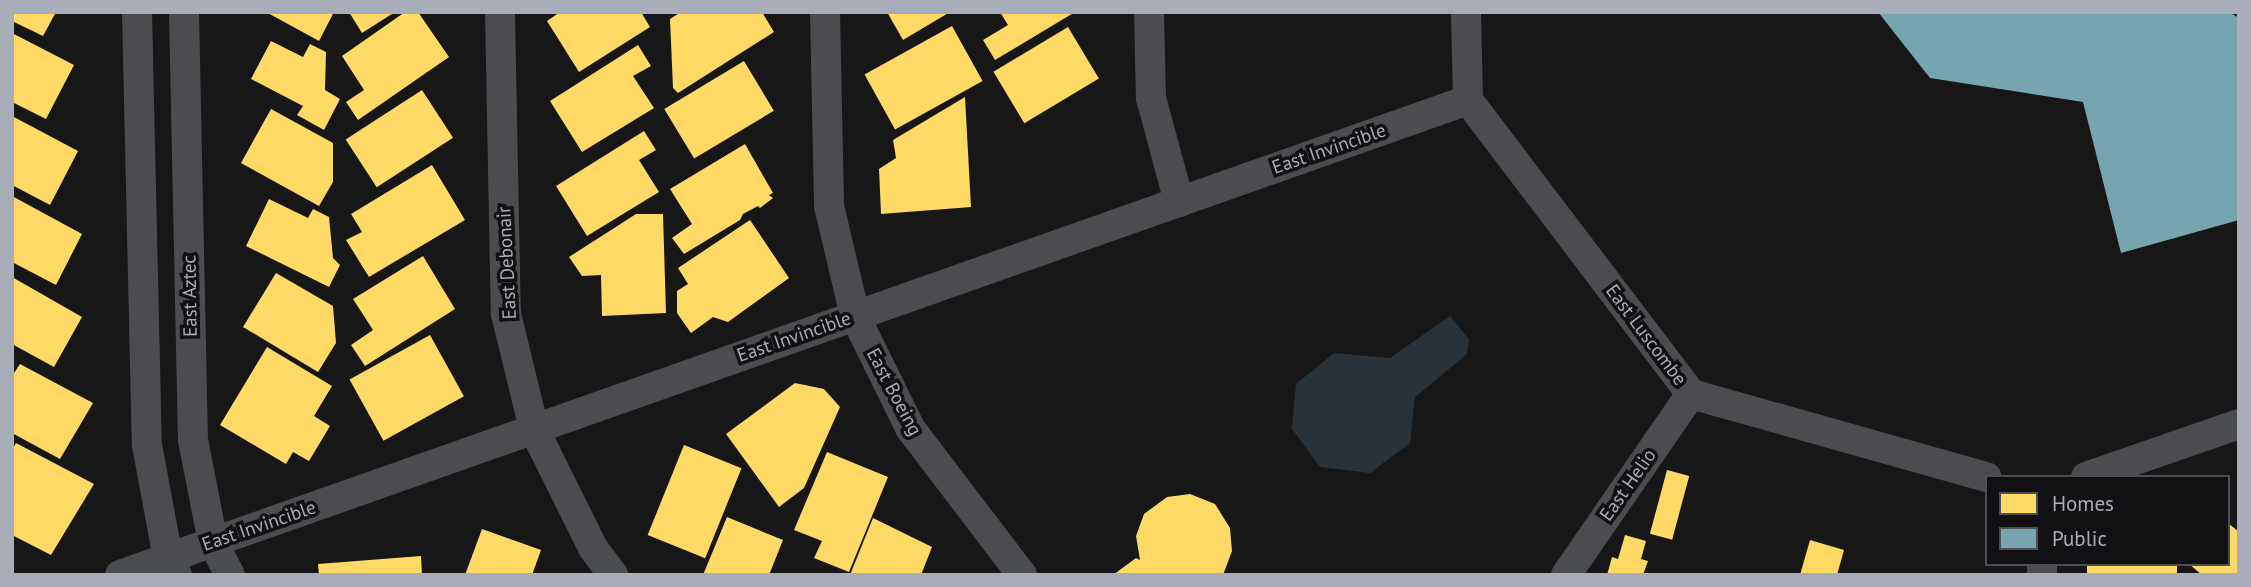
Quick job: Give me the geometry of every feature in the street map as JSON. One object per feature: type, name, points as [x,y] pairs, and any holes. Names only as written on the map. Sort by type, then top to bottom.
[{"type":"lane","points":[[137,12],[146,446],[173,566]]},
{"type":"lane","name":"East Aztec","points":[[184,12],[193,440],[213,542],[230,575]]},
{"type":"lane","name":"East Debonair","points":[[500,12],[506,314],[534,429],[593,548],[613,575]]},
{"type":"lane","name":"East Boeing","points":[[825,12],[829,206],[855,316],[909,428],[1022,575]]},
{"type":"lane","points":[[1149,12],[1151,98],[1180,202]]},
{"type":"lane","points":[[1466,12],[1468,100]]},
{"type":"lane","name":"East Invincible","points":[[120,575],[173,566],[213,542],[1468,100]]},
{"type":"lane","name":"East Luscombe","points":[[1468,100],[1691,394],[1985,476]]},
{"type":"lane","name":"East Helio","points":[[1566,575],[1691,394]]},
{"type":"lane","points":[[2092,475],[2239,424]]},
{"type":"shaded area","points":[[1450,316],[1469,339],[1467,354],[1415,397],[1410,443],[1370,473],[1320,467],[1292,429],[1296,384],[1334,353],[1390,358]]},
{"type":"building: Homes","points":[[12,12],[56,12],[43,36],[12,21]]},
{"type":"building: Homes","points":[[266,12],[334,12],[319,41]]},
{"type":"building: Homes","points":[[349,12],[395,12],[362,33]]},
{"type":"building: Homes","points":[[405,12],[418,12],[449,57],[358,120],[346,102],[364,90],[342,56]]},
{"type":"building: Homes","points":[[560,12],[641,12],[650,27],[579,72],[547,21]]},
{"type":"building: Homes","points":[[681,12],[762,12],[774,32],[678,93],[673,88],[670,19]]},
{"type":"building: Homes","points":[[887,12],[950,12],[903,40]]},
{"type":"building: Homes","points":[[1000,12],[1075,12],[995,60],[983,40],[1008,25]]},
{"type":"building: Homes","points":[[952,26],[983,81],[895,130],[865,74]]},
{"type":"building: Homes","points":[[1068,27],[1099,78],[1024,123],[993,72]]},
{"type":"building: Homes","points":[[12,33],[74,65],[46,119],[12,102]]},
{"type":"building: Homes","points":[[271,41],[303,57],[310,44],[326,52],[325,90],[340,99],[324,130],[297,115],[303,106],[251,79]]},
{"type":"building: Homes","points":[[638,45],[651,66],[633,76],[654,108],[582,152],[550,101]]},
{"type":"building: Homes","points":[[744,61],[774,111],[694,159],[664,109]]},
{"type":"building: Homes","points":[[422,90],[453,138],[377,187],[346,140]]},
{"type":"building: Homes","points":[[965,97],[971,207],[881,214],[879,169],[896,158],[893,140]]},
{"type":"building: Homes","points":[[271,109],[333,143],[333,182],[319,206],[241,163]]},
{"type":"building: Homes","points":[[12,116],[78,151],[50,205],[12,185]]},
{"type":"building: Homes","points":[[644,131],[656,150],[639,160],[659,192],[587,236],[556,186]]},
{"type":"building: Homes","points":[[745,144],[773,193],[769,195],[773,198],[760,208],[758,206],[743,214],[740,220],[684,254],[672,238],[692,224],[670,189]]},
{"type":"building: Homes","points":[[432,165],[465,220],[369,277],[346,240],[362,232],[351,214]]},
{"type":"building: Homes","points":[[12,196],[82,234],[56,285],[12,262]]},
{"type":"building: Homes","points":[[269,199],[308,218],[313,209],[329,217],[333,258],[340,265],[329,287],[246,246]]},
{"type":"building: Homes","points":[[636,214],[663,214],[666,313],[602,316],[601,275],[582,276],[569,257]]},
{"type":"building: Homes","points":[[750,220],[789,278],[728,322],[713,317],[691,333],[677,313],[677,291],[688,284],[678,268]]},
{"type":"building: Homes","points":[[423,256],[455,309],[365,366],[351,345],[373,330],[353,299]]},
{"type":"building: Homes","points":[[276,273],[333,306],[336,343],[318,372],[243,327]]},
{"type":"building: Homes","points":[[12,277],[82,317],[54,367],[12,344]]},
{"type":"building: Homes","points":[[430,335],[464,396],[383,441],[350,380]]},
{"type":"building: Homes","points":[[267,347],[332,386],[314,416],[330,426],[309,461],[293,452],[286,464],[220,425]]},
{"type":"building: Homes","points":[[20,364],[93,403],[60,459],[12,433],[12,376]]},
{"type":"building: Homes","points":[[795,383],[824,389],[840,407],[804,488],[779,507],[726,434]]},
{"type":"building: Homes","points":[[16,443],[94,484],[51,555],[12,535],[12,450]]},
{"type":"building: Homes","points":[[684,445],[741,468],[705,558],[648,535]]},
{"type":"building: Homes","points":[[827,452],[888,477],[849,572],[814,558],[822,541],[794,530]]},
{"type":"building: Homes","points":[[1667,470],[1689,476],[1672,540],[1650,534]]},
{"type":"building: Homes","points":[[1190,494],[1215,504],[1230,528],[1232,551],[1223,575],[1113,575],[1136,558],[1140,560],[1136,536],[1144,514],[1167,497]]},
{"type":"building: Homes","points":[[727,517],[783,540],[769,575],[703,575]]},
{"type":"building: Homes","points":[[873,518],[932,547],[921,575],[850,575]]},
{"type":"building: Homes","points":[[2230,525],[2239,532],[2239,575],[2202,575],[2191,566],[2230,566]]},
{"type":"building: Homes","points":[[482,529],[541,550],[532,575],[465,575]]},
{"type":"building: Homes","points":[[1625,535],[1646,541],[1641,559],[1648,561],[1643,575],[1607,575],[1612,557],[1618,559]]},
{"type":"building: Homes","points":[[1810,540],[1844,550],[1837,575],[1800,575]]},
{"type":"building: Homes","points":[[421,556],[422,575],[319,575],[318,564]]},
{"type":"building: Homes","points":[[2087,566],[2177,566],[2177,575],[2087,575]]},
{"type":"building: Public","points":[[1878,12],[2229,12],[2239,18],[2239,220],[2121,253],[2083,102],[1930,78]]}]
